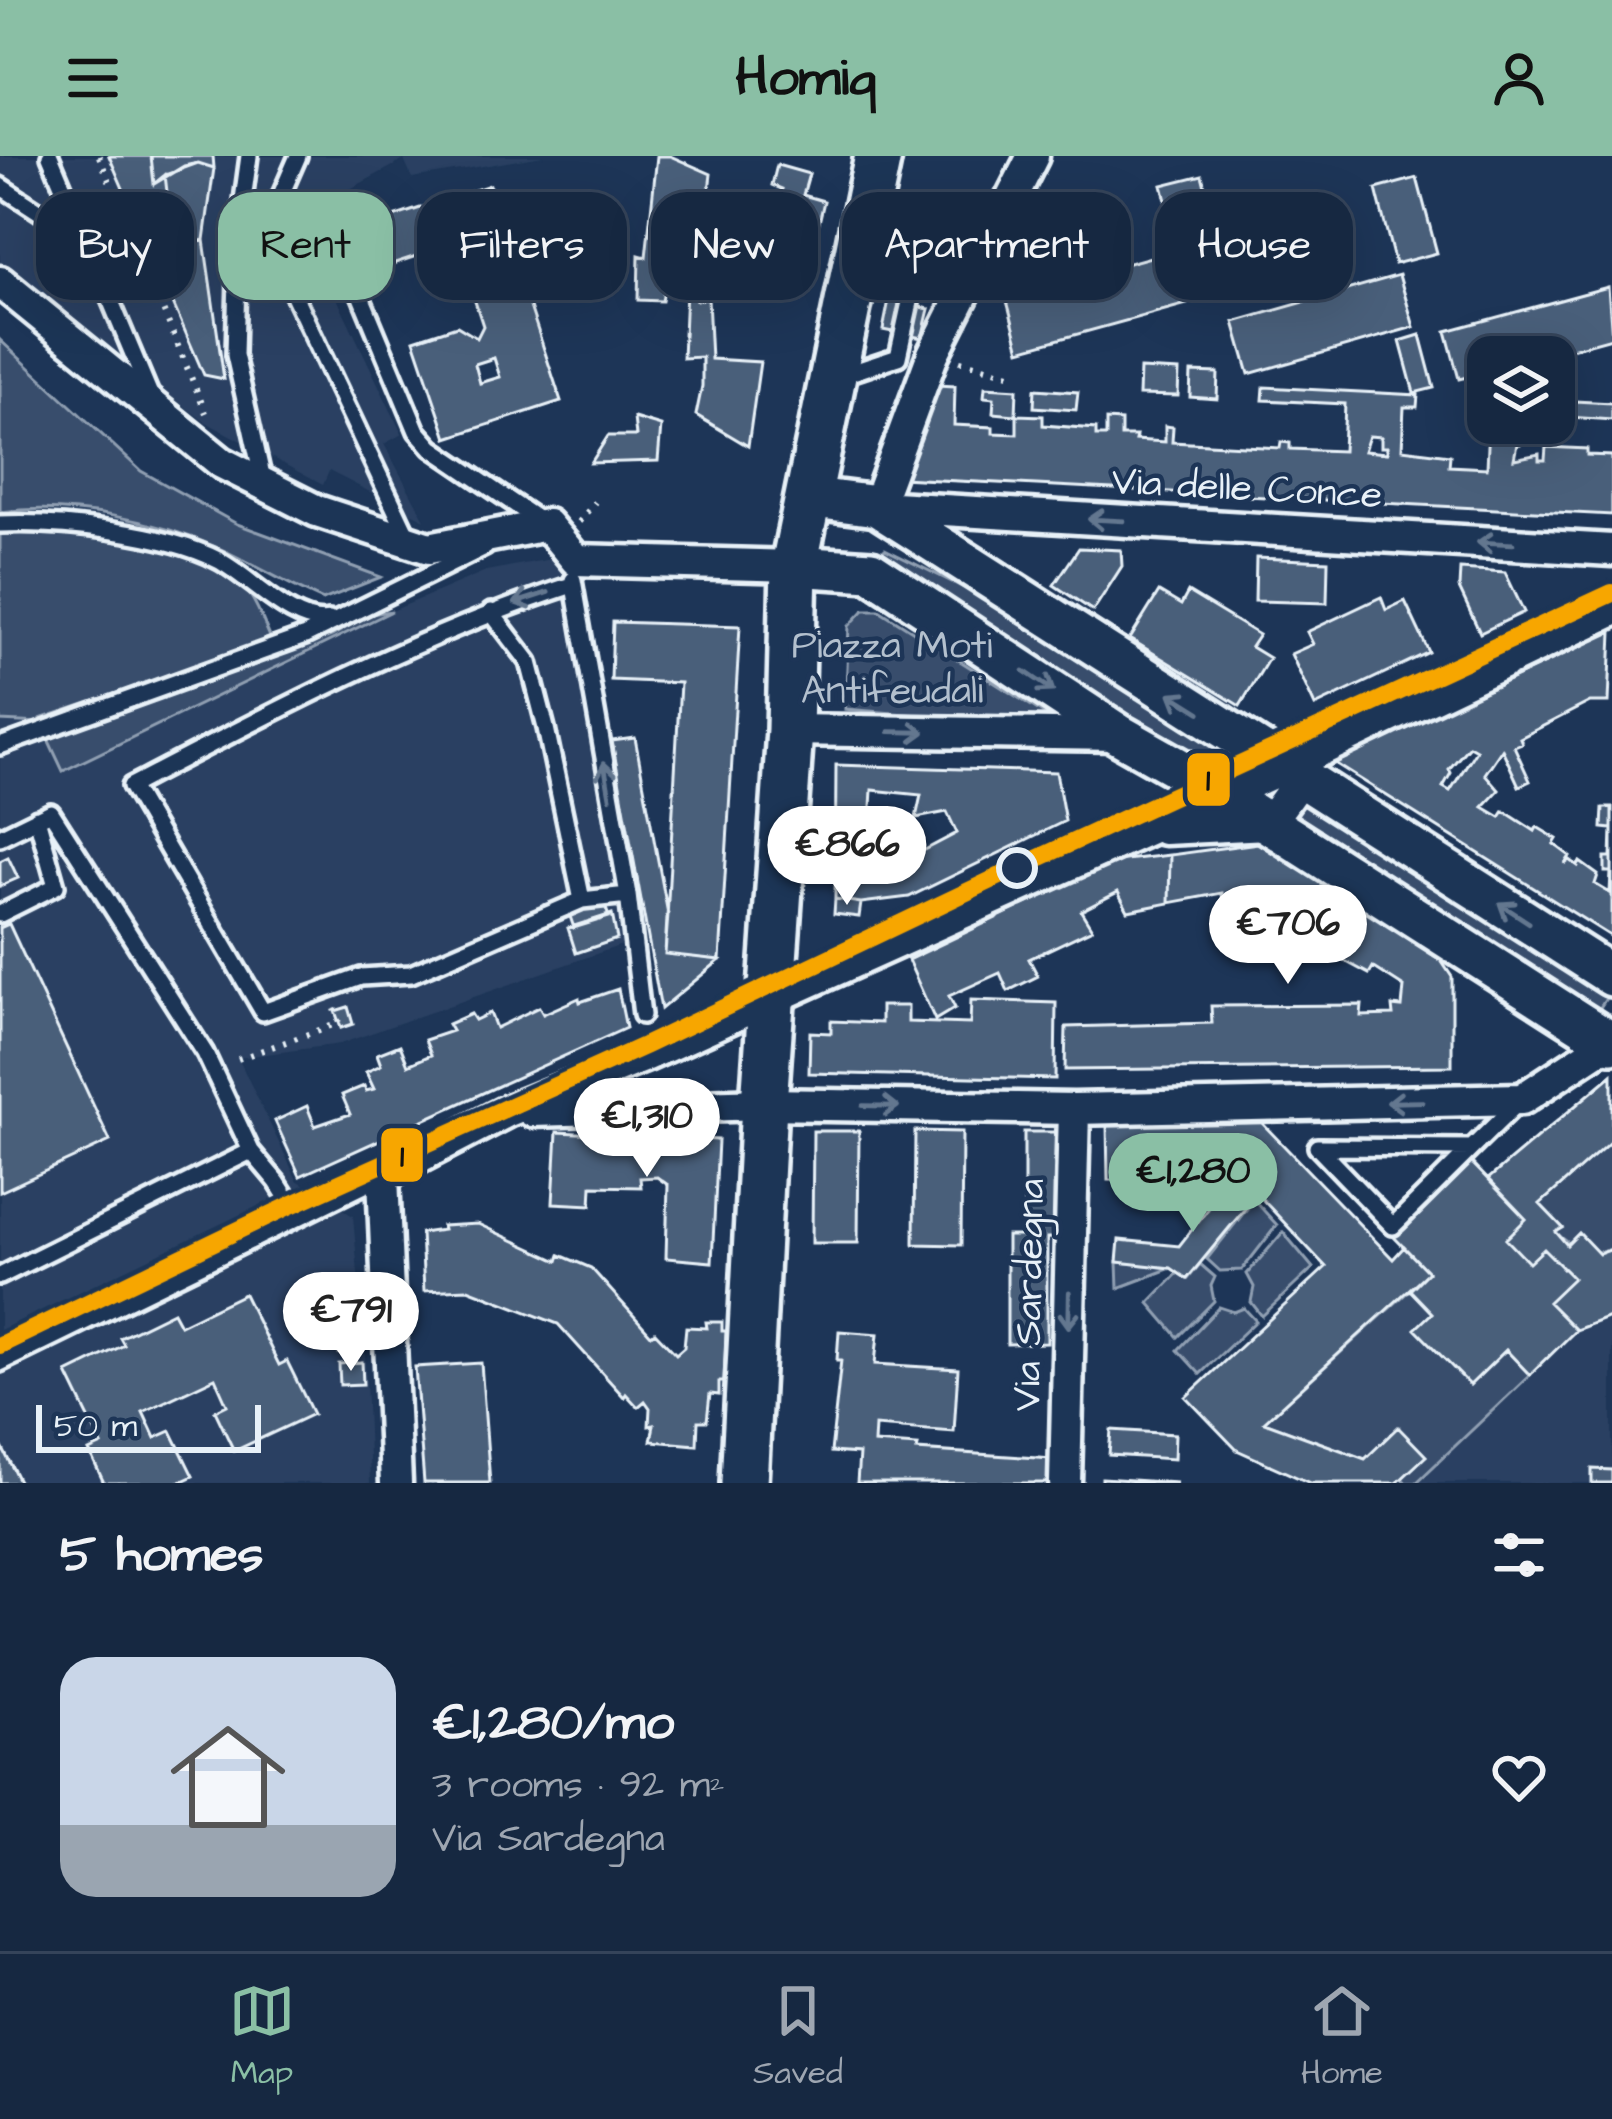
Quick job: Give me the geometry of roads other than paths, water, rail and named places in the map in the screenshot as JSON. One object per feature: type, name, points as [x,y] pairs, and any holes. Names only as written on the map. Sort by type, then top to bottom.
[{"type":"main road","points":[[745,1483],[764,1104],[790,730],[794,566],[875,169]]},
{"type":"street","points":[[1015,192],[1033,156]]},
{"type":"street","points":[[0,282],[221,463],[317,511],[410,542],[429,548],[562,525],[574,573],[794,566],[871,571],[1120,735],[1223,795],[1611,1042],[1522,1099],[1074,1109],[764,1104],[508,1111]]},
{"type":"street","points":[[877,506],[933,354],[961,300]]},
{"type":"street","points":[[806,497],[877,506],[1612,976]]},
{"type":"street","name":"Via delle Conce","points":[[877,506],[1612,550]]},
{"type":"street","points":[[396,1483],[383,1176],[508,1111],[772,1000],[1223,795],[1294,772],[1612,611]]},
{"type":"street","points":[[790,730],[1120,735]]},
{"type":"street","points":[[1268,824],[1294,772]]},
{"type":"street","points":[[1144,830],[1268,824]]},
{"type":"street","name":"Via Sardegna","points":[[1064,1483],[1074,1109]]},
{"type":"lane","points":[[50,156],[65,192]]},
{"type":"lane","points":[[249,156],[238,237],[235,355],[264,483]]},
{"type":"lane","points":[[298,156],[267,227],[271,242],[410,542]]},
{"type":"lane","points":[[0,186],[36,210]]},
{"type":"lane","points":[[110,300],[157,412]]},
{"type":"lane","points":[[362,300],[416,431],[432,448],[562,525]]},
{"type":"lane","points":[[910,300],[898,357],[919,392]]},
{"type":"lane","points":[[829,380],[898,357]]},
{"type":"lane","points":[[0,524],[91,529],[191,549],[239,572],[284,606],[319,622],[338,618]]},
{"type":"lane","points":[[0,746],[305,637],[512,532]]},
{"type":"lane","points":[[628,895],[582,901],[411,974],[361,976],[263,1012],[131,786],[574,573],[628,895],[642,1015]]},
{"type":"lane","points":[[490,612],[529,662],[582,901]]},
{"type":"lane","points":[[0,837],[51,812],[205,1053],[251,1151],[278,1182],[299,1217]]},
{"type":"lane","points":[[0,914],[56,886],[37,818]]},
{"type":"lane","points":[[1472,1148],[1317,1147],[1393,1226],[1522,1099]]},
{"type":"lane","points":[[0,1276],[251,1151]]},
{"type":"lane","points":[[0,1363],[383,1176]]},
{"type":"park label","name":"Piazza Moti Antifeudali","points":[[892,670]]}]
